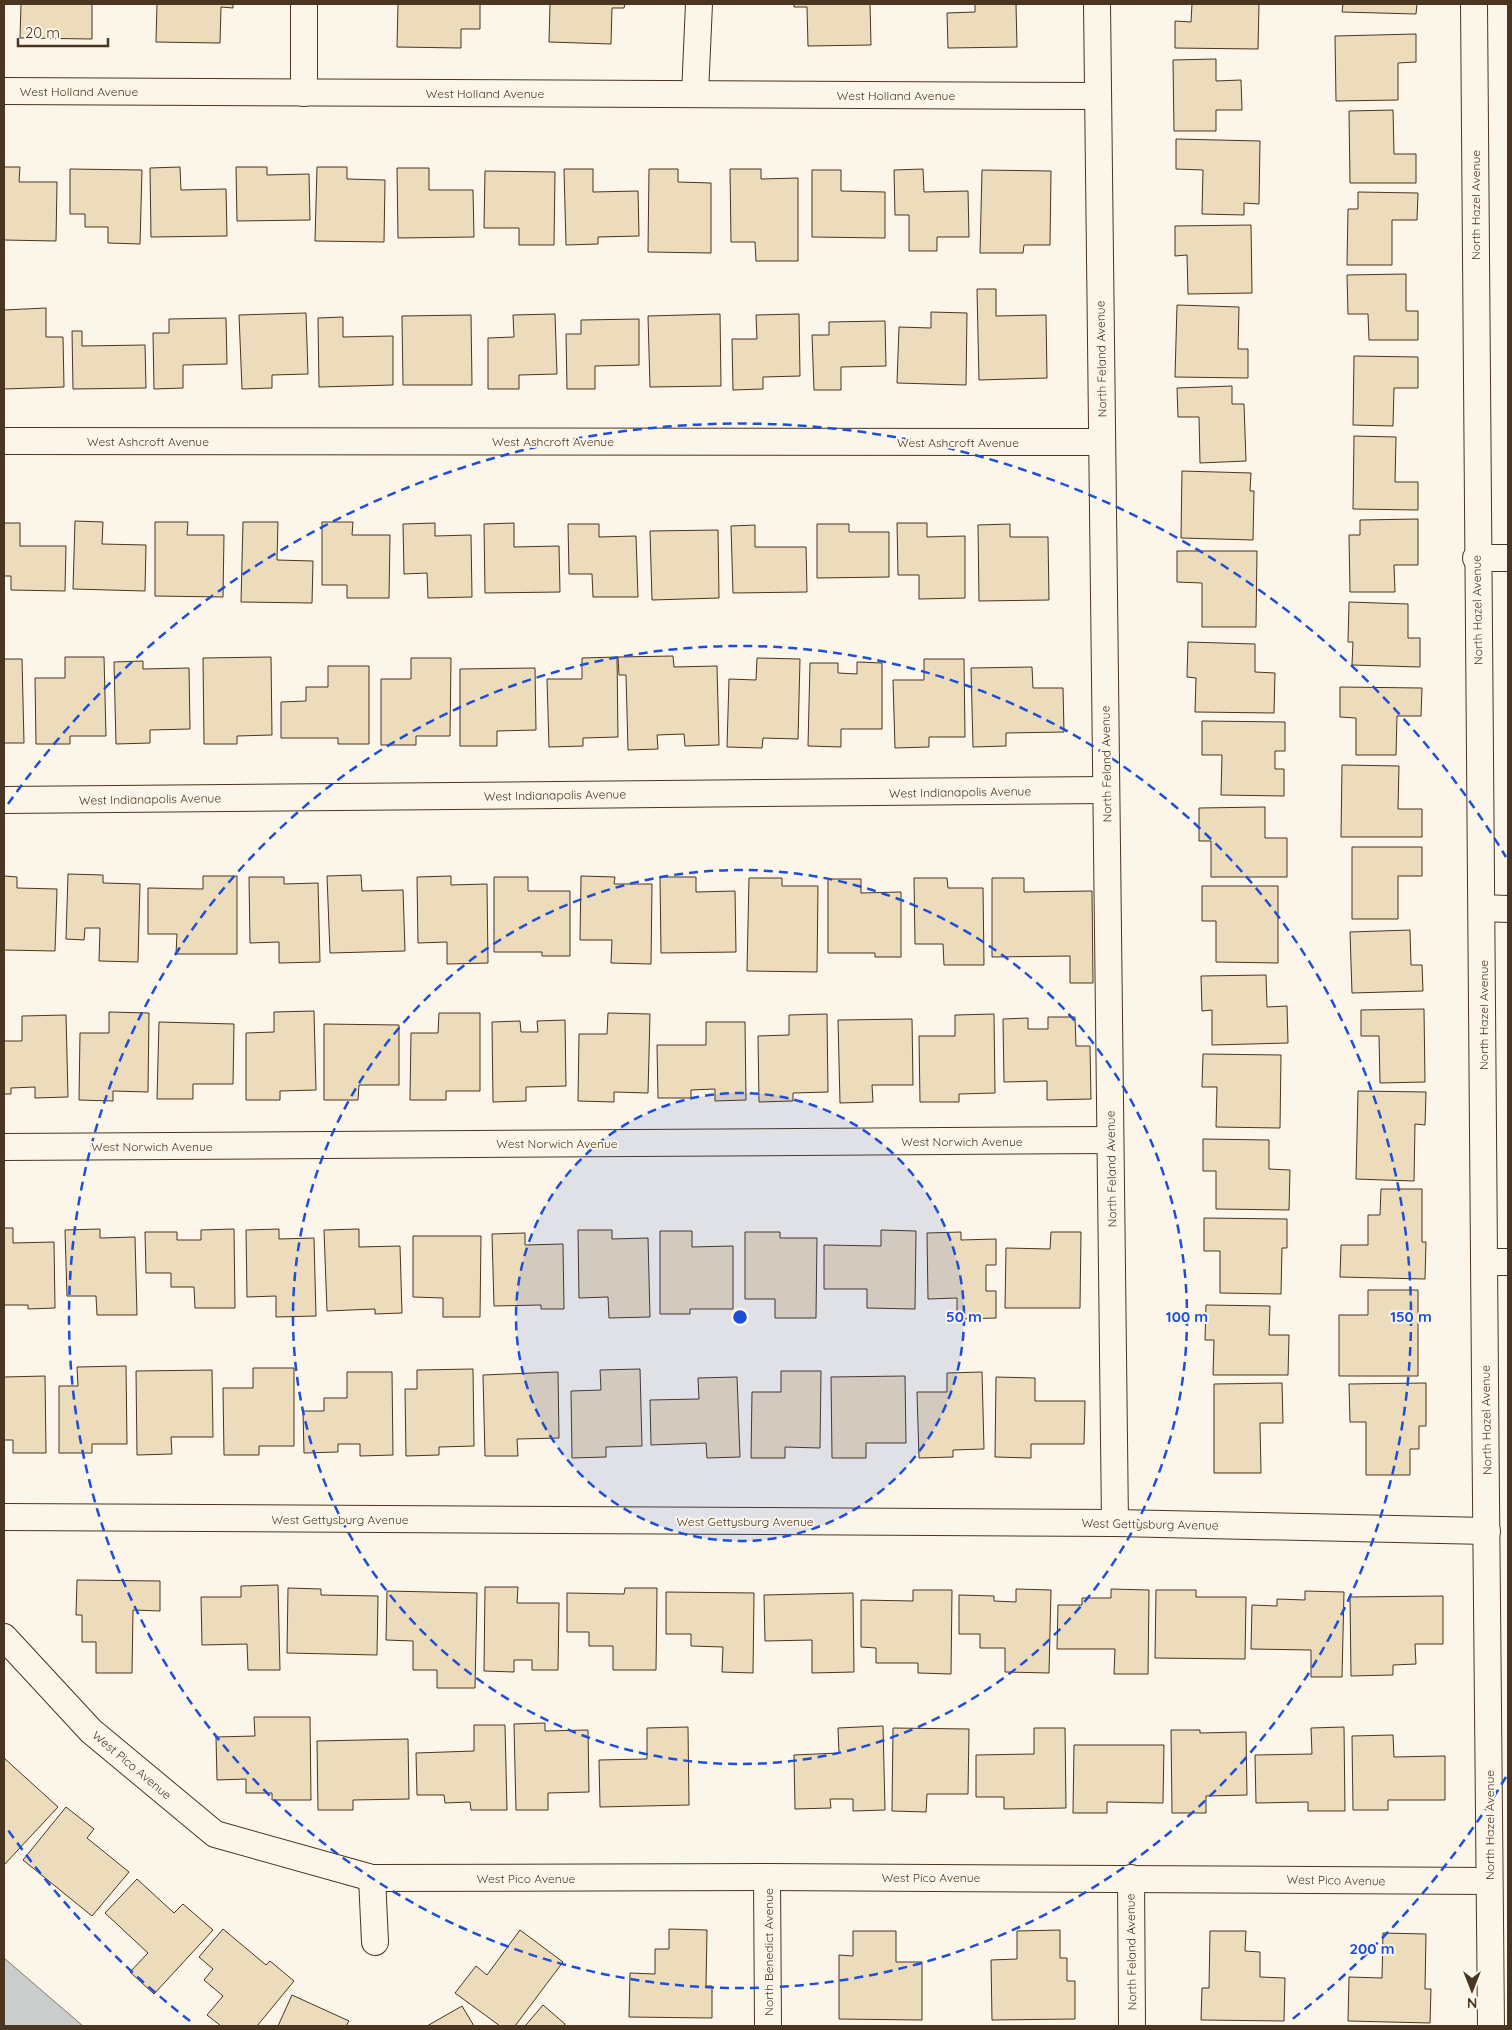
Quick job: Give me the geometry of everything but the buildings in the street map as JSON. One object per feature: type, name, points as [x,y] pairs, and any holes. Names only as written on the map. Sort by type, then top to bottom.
[{"type":"street","points":[[304,4],[304,92]]},
{"type":"street","points":[[695,94],[698,4]]},
{"type":"street","name":"North Feland Avenue","points":[[1097,4],[1115,1523]]},
{"type":"street","name":"North Hazel Avenue","points":[[1474,4],[1476,558],[1482,908],[1496,1262],[1487,1531],[1491,2026]]},
{"type":"street","name":"West Holland Avenue","points":[[4,91],[1098,96]]},
{"type":"street","name":"West Ashcroft Avenue","points":[[4,441],[1102,442]]},
{"type":"street","points":[[1476,558],[1508,558]]},
{"type":"street","name":"West Indianapolis Avenue","points":[[4,800],[1106,790]]},
{"type":"street","points":[[1482,908],[1508,909]]},
{"type":"street","name":"West Norwich Avenue","points":[[4,1147],[1110,1140]]},
{"type":"street","name":"West Gettysburg Avenue","points":[[4,1517],[1115,1523],[1487,1531]]},
{"type":"street","name":"West Pico Avenue","points":[[4,1636],[91,1731],[215,1834],[372,1878],[767,1877],[1489,1881]]},
{"type":"street","name":"North Benedict Avenue","points":[[767,1877],[768,2026]]},
{"type":"street","points":[[372,1878],[375,1942]]},
{"type":"street","name":"North Feland Avenue","points":[[1130,1878],[1132,2026]]},
{"type":"shaded area","points":[[4,1958],[83,2026],[4,2026]]}]
